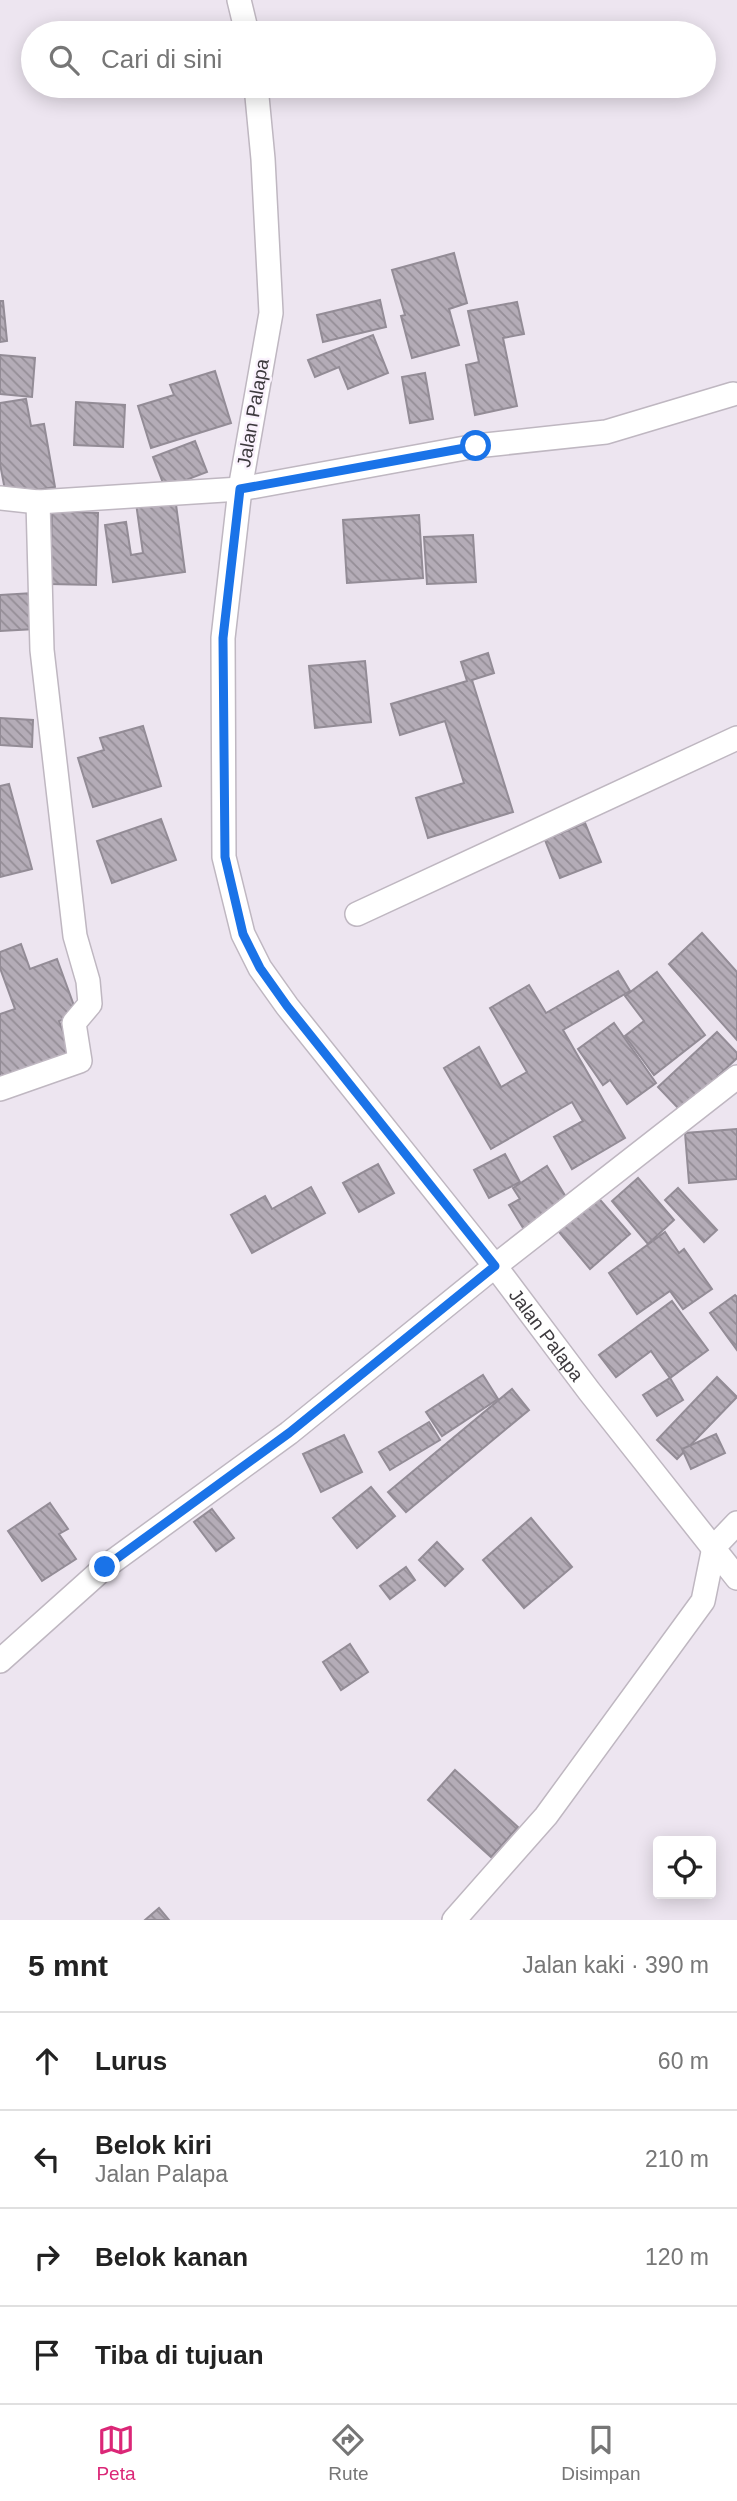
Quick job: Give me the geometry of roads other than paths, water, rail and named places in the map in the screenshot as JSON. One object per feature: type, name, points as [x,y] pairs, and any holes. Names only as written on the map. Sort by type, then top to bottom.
[{"type":"street","points":[[239,0],[244,21]]},
{"type":"street","name":"Jalan Palapa","points":[[257,98],[271,313],[240,489],[223,652],[225,857],[243,934],[260,968],[287,1006],[495,1266],[589,1391],[737,1578]]},
{"type":"street","points":[[0,498],[38,502],[240,489],[476,446],[606,432],[733,394]]},
{"type":"street","points":[[0,1090],[80,1061],[74,1023],[90,1004],[88,981],[73,924],[42,650],[38,502]]},
{"type":"street","points":[[357,914],[737,737]]},
{"type":"street","points":[[0,1661],[105,1567],[289,1433],[495,1266],[737,1077]]},
{"type":"street","points":[[454,1920],[546,1816],[703,1601],[714,1546],[737,1523]]}]
